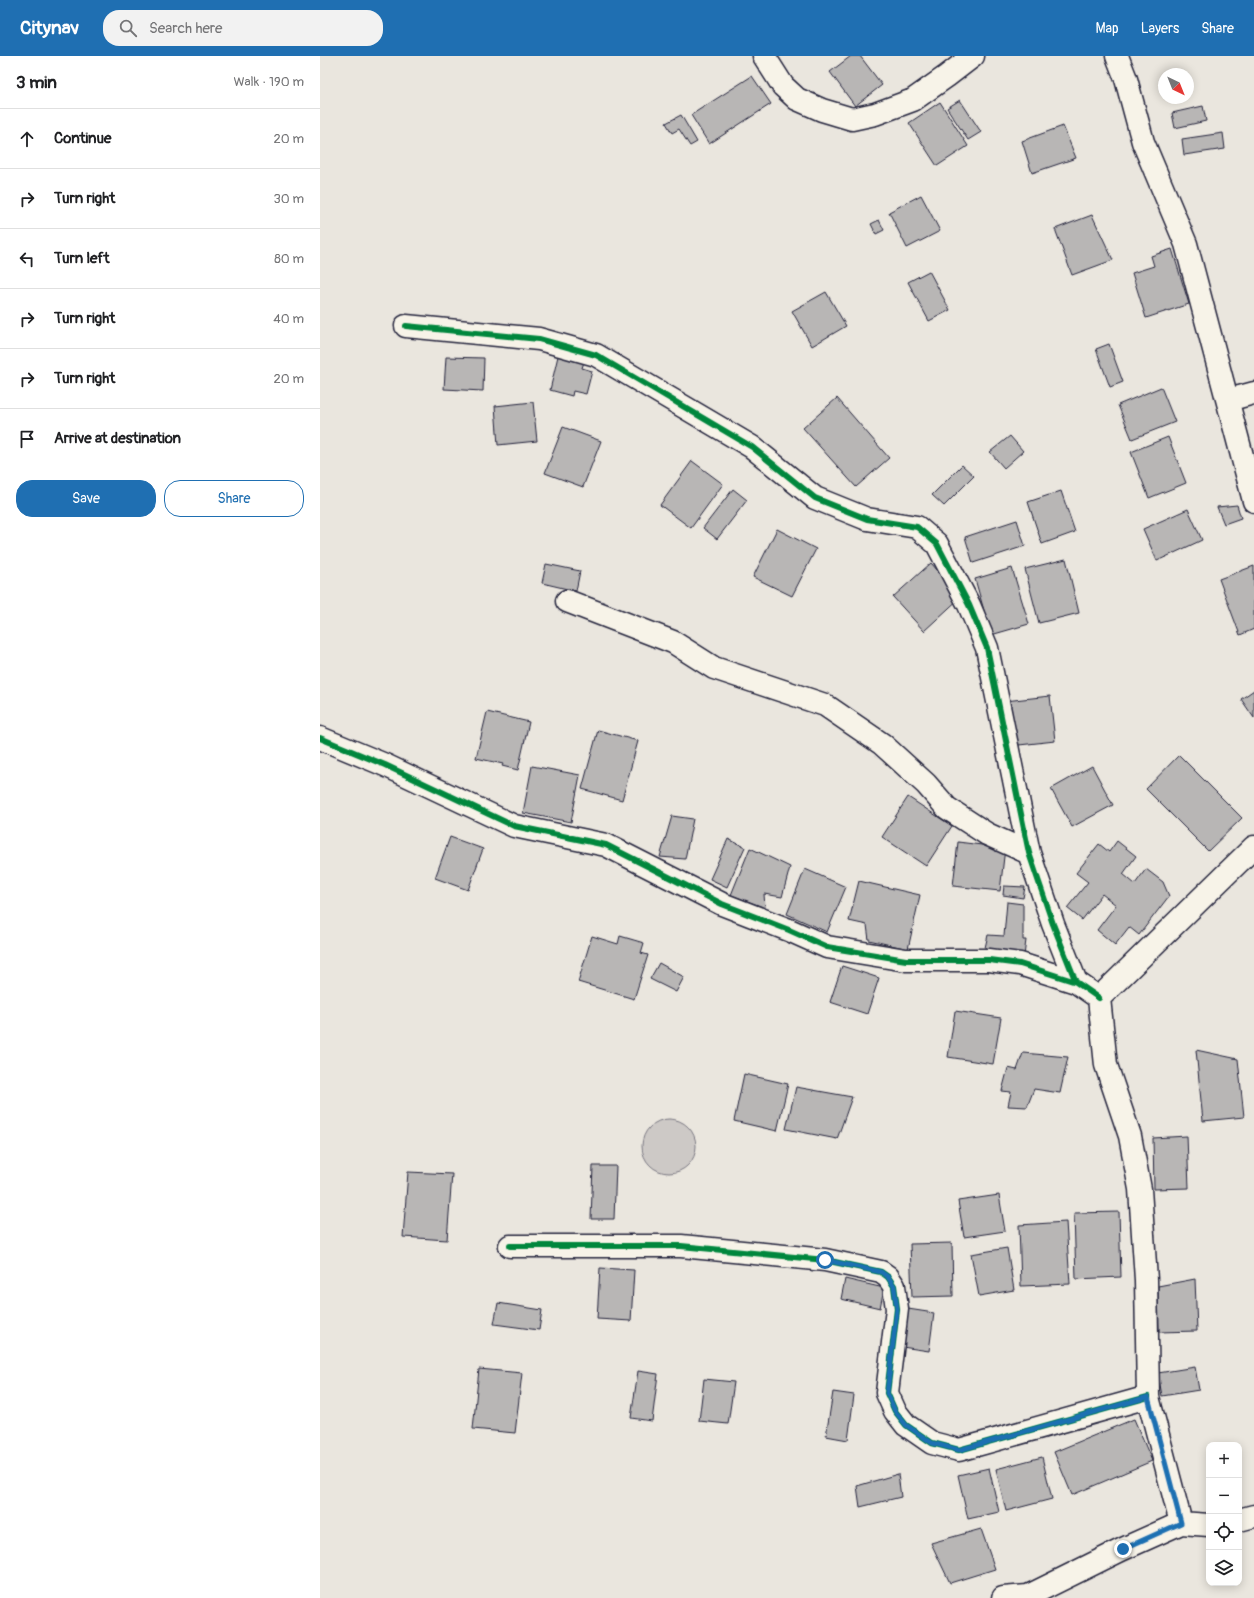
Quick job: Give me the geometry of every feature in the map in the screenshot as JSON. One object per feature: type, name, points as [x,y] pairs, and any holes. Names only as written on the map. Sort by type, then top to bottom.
[{"type":"street","points":[[764,56],[783,86],[798,99],[822,110],[852,119],[875,114],[913,100],[973,56]]},
{"type":"street","points":[[1116,56],[1126,79],[1143,142],[1186,244],[1254,501]]},
{"type":"street","points":[[406,326],[539,339],[596,355],[752,447],[815,498],[867,519],[917,526],[936,544],[969,605],[987,648],[1028,853],[1053,924],[1076,982]]},
{"type":"street","points":[[1228,400],[1254,393]]},
{"type":"street","points":[[567,601],[673,642],[714,668],[825,705],[882,744],[926,784],[947,808],[987,834],[1028,853]]},
{"type":"street","points":[[320,738],[385,765],[514,826],[606,846],[722,904],[789,930],[827,947],[906,960],[989,960],[1020,964],[1076,982],[1099,998],[1106,1065],[1130,1136],[1140,1189],[1146,1280],[1148,1397],[1181,1523]]},
{"type":"street","points":[[1099,998],[1254,846]]},
{"type":"street","points":[[510,1246],[681,1246],[825,1260],[881,1272],[888,1277],[894,1286],[897,1309],[887,1393],[895,1411],[906,1425],[932,1443],[959,1450],[1148,1397]]},
{"type":"street","points":[[1242,1519],[1254,1516]]},
{"type":"street","points":[[1003,1598],[1028,1596],[1123,1549],[1181,1523],[1206,1525]]},
{"type":"shaded area","points":[[669,1119],[679,1121],[688,1127],[694,1136],[696,1146],[694,1156],[688,1165],[679,1171],[669,1173],[659,1171],[650,1165],[644,1156],[642,1146],[644,1136],[650,1127],[659,1121]]},
{"type":"building","points":[[851,56],[860,56],[882,85],[855,106],[830,72]]},
{"type":"building","points":[[752,76],[771,104],[709,144],[691,115]]},
{"type":"building","points":[[960,100],[981,132],[968,140],[947,108]]},
{"type":"building","points":[[940,102],[968,146],[937,166],[909,123]]},
{"type":"building","points":[[1203,106],[1206,121],[1175,128],[1172,113]]},
{"type":"building","points":[[681,115],[697,142],[690,146],[679,129],[672,133],[666,123]]},
{"type":"building","points":[[1063,126],[1076,158],[1032,173],[1022,141]]},
{"type":"building","points":[[1223,133],[1225,149],[1184,155],[1182,139]]},
{"type":"building","points":[[921,195],[940,231],[907,248],[889,212]]},
{"type":"building","points":[[1092,215],[1113,260],[1072,275],[1055,229]]},
{"type":"building","points":[[879,220],[884,230],[876,234],[871,224]]},
{"type":"building","points":[[1172,249],[1189,304],[1146,318],[1132,273],[1154,266],[1151,256]]},
{"type":"building","points":[[929,271],[950,310],[929,321],[908,282]]},
{"type":"building","points":[[826,292],[846,326],[812,346],[792,311]]},
{"type":"building","points":[[1109,344],[1123,382],[1110,387],[1096,349]]},
{"type":"building","points":[[558,356],[584,362],[582,368],[592,371],[586,394],[573,391],[572,396],[550,390]]},
{"type":"building","points":[[446,357],[484,358],[483,391],[444,389]]},
{"type":"building","points":[[1161,387],[1175,422],[1132,439],[1118,405]]},
{"type":"building","points":[[837,398],[889,458],[856,487],[803,428]]},
{"type":"building","points":[[533,402],[537,441],[498,445],[495,406]]},
{"type":"building","points":[[563,427],[601,441],[583,487],[545,473]]},
{"type":"building","points":[[1010,436],[1023,451],[1004,468],[990,452]]},
{"type":"building","points":[[1168,437],[1186,483],[1149,498],[1131,452]]},
{"type":"building","points":[[692,461],[723,484],[691,528],[660,505]]},
{"type":"building","points":[[962,465],[974,476],[944,506],[932,495]]},
{"type":"building","points":[[733,489],[747,500],[717,539],[703,528]]},
{"type":"building","points":[[1061,491],[1075,532],[1042,544],[1028,502]]},
{"type":"building","points":[[1237,505],[1241,518],[1224,524],[1217,507]]},
{"type":"building","points":[[1188,509],[1202,540],[1157,561],[1143,529]]},
{"type":"building","points":[[1017,520],[1025,546],[973,563],[965,537]]},
{"type":"building","points":[[777,529],[816,549],[792,596],[753,577]]},
{"type":"building","points":[[1066,559],[1079,613],[1039,623],[1025,569]]},
{"type":"building","points":[[931,563],[961,597],[924,631],[893,597]]},
{"type":"building","points":[[546,564],[580,571],[576,591],[542,583]]},
{"type":"building","points":[[1254,566],[1254,629],[1240,635],[1219,579]]},
{"type":"building","points":[[1012,568],[1029,624],[991,635],[975,579]]},
{"type":"building","points":[[1254,690],[1254,718],[1241,699]]},
{"type":"building","points":[[1050,696],[1055,741],[1010,746],[1005,701]]},
{"type":"building","points":[[487,712],[529,722],[518,770],[502,766],[503,764],[476,758]]},
{"type":"building","points":[[598,730],[638,741],[622,800],[582,789]]},
{"type":"building","points":[[1179,755],[1242,818],[1208,851],[1146,789]]},
{"type":"building","points":[[532,766],[580,775],[571,822],[523,813]]},
{"type":"building","points":[[1092,766],[1113,805],[1072,827],[1051,789]]},
{"type":"building","points":[[908,797],[952,826],[926,866],[882,837]]},
{"type":"building","points":[[672,816],[693,819],[685,859],[660,857]]},
{"type":"building","points":[[450,837],[483,849],[468,890],[435,878]]},
{"type":"building","points":[[728,839],[745,847],[727,887],[710,879]]},
{"type":"building","points":[[1117,841],[1136,856],[1123,874],[1135,884],[1146,869],[1163,882],[1169,896],[1139,935],[1129,927],[1115,945],[1097,930],[1116,905],[1102,894],[1082,920],[1067,908],[1088,882],[1076,873],[1099,844],[1109,852]]},
{"type":"building","points":[[958,842],[1005,848],[1000,891],[953,886]]},
{"type":"building","points":[[750,848],[790,867],[782,897],[764,894],[765,908],[731,895]]},
{"type":"building","points":[[805,869],[846,887],[827,932],[787,914]]},
{"type":"building","points":[[859,881],[920,895],[908,949],[869,940],[867,925],[849,921]]},
{"type":"building","points":[[1004,886],[1025,887],[1023,898],[1003,895]]},
{"type":"building","points":[[1007,902],[1023,904],[1023,940],[1026,940],[1024,956],[984,952],[988,935],[1004,936]]},
{"type":"building","points":[[592,936],[618,944],[620,936],[644,943],[641,953],[648,955],[634,999],[578,982]]},
{"type":"building","points":[[659,963],[684,977],[676,992],[650,979]]},
{"type":"building","points":[[842,966],[879,978],[867,1014],[830,1002]]},
{"type":"building","points":[[955,1011],[1001,1018],[993,1064],[948,1057]]},
{"type":"building","points":[[1196,1050],[1238,1059],[1244,1117],[1203,1121]]},
{"type":"building","points":[[1023,1053],[1068,1057],[1060,1093],[1034,1089],[1027,1107],[1008,1106],[1011,1092],[1002,1091],[1008,1068],[1017,1070]]},
{"type":"building","points":[[744,1074],[788,1084],[777,1131],[734,1121]]},
{"type":"building","points":[[796,1087],[852,1097],[837,1139],[786,1129]]},
{"type":"building","points":[[1187,1136],[1189,1188],[1154,1189],[1153,1138]]},
{"type":"building","points":[[593,1166],[616,1166],[614,1219],[591,1219]]},
{"type":"building","points":[[408,1172],[452,1174],[447,1240],[403,1237]]},
{"type":"building","points":[[999,1195],[1005,1231],[964,1237],[958,1201]]},
{"type":"building","points":[[1119,1212],[1121,1277],[1076,1279],[1074,1213]]},
{"type":"building","points":[[1066,1222],[1070,1284],[1021,1286],[1019,1225]]},
{"type":"building","points":[[952,1243],[953,1296],[912,1297],[910,1244]]},
{"type":"building","points":[[1007,1248],[1014,1290],[979,1296],[971,1254]]},
{"type":"building","points":[[600,1268],[634,1270],[631,1321],[597,1319]]},
{"type":"building","points":[[845,1279],[884,1288],[880,1308],[841,1299]]},
{"type":"building","points":[[1195,1279],[1197,1331],[1159,1332],[1158,1286]]},
{"type":"building","points":[[498,1303],[542,1310],[539,1330],[494,1324]]},
{"type":"building","points":[[908,1309],[934,1313],[929,1351],[902,1347]]},
{"type":"building","points":[[1195,1367],[1199,1390],[1162,1396],[1158,1373]]},
{"type":"building","points":[[479,1369],[522,1373],[515,1433],[473,1429]]},
{"type":"building","points":[[638,1371],[658,1374],[652,1421],[631,1418]]},
{"type":"building","points":[[704,1379],[734,1382],[728,1424],[699,1421]]},
{"type":"building","points":[[833,1392],[854,1395],[848,1440],[826,1436]]},
{"type":"building","points":[[1134,1419],[1152,1461],[1072,1495],[1054,1452]]},
{"type":"building","points":[[1042,1457],[1052,1499],[1006,1511],[996,1469]]},
{"type":"building","points":[[989,1468],[999,1512],[968,1519],[958,1475]]},
{"type":"building","points":[[898,1474],[901,1497],[860,1507],[857,1486]]},
{"type":"building","points":[[981,1529],[995,1569],[950,1583],[931,1543]]},
{"type":"cycle path","points":[[406,326],[539,339],[596,355],[752,447],[815,498],[867,519],[917,527],[937,544],[969,605],[987,648],[1029,853],[1053,924],[1076,982]]},
{"type":"cycle path","points":[[320,738],[385,765],[514,826],[606,845],[722,904],[789,930],[827,947],[906,960],[989,960],[1020,964],[1076,982],[1099,998]]},
{"type":"cycle path","points":[[510,1246],[681,1246],[825,1260],[881,1272],[888,1277],[894,1286],[897,1309],[887,1393],[895,1411],[906,1425],[932,1443],[959,1450],[1148,1397]]},
{"type":"route","points":[[825,1260],[881,1272],[888,1277],[894,1286],[897,1309],[887,1393],[895,1411],[906,1425],[932,1443],[959,1450],[1148,1397],[1181,1523],[1123,1549]]}]
